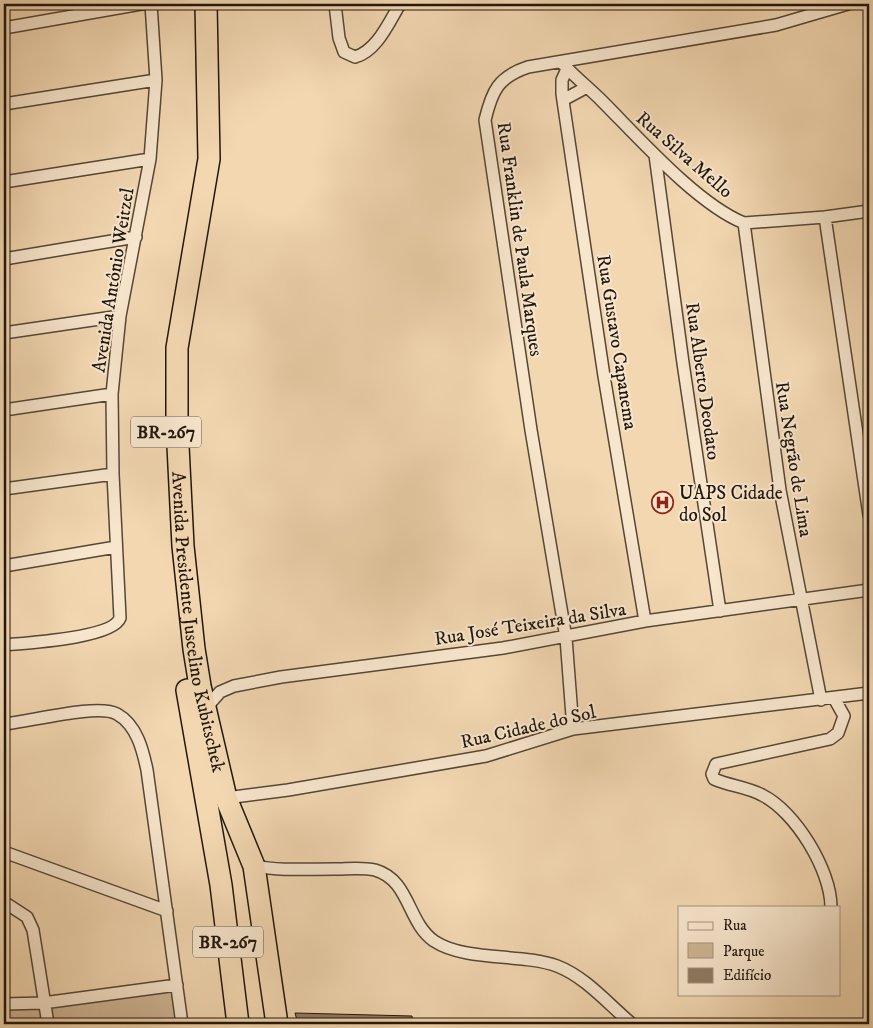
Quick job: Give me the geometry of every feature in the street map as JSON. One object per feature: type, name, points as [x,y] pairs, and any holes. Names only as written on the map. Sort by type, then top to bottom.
[{"type":"highway","name":"Avenida Presidente Juscelino Kubitschek","points":[[194,4],[199,84],[196,145],[167,340],[166,436],[175,596],[186,688],[221,885],[238,1024]]},
{"type":"highway","name":"Avenida Presidente Juscelino Kubitschek","points":[[206,4],[209,159],[178,337],[176,398],[186,582],[194,649],[205,710],[226,798],[254,866],[276,1024]]},
{"type":"highway","points":[[216,859],[219,822],[226,798]]},
{"type":"highway","points":[[221,885],[233,874],[254,866]]},
{"type":"street","points":[[4,28],[141,4]]},
{"type":"street","name":"Avenida Antônio Weitzel","points":[[4,646],[94,634],[114,627],[118,623],[120,613],[113,474],[112,394],[120,316],[150,159],[156,80],[151,4]]},
{"type":"street","points":[[334,4],[344,52],[355,57],[372,46],[400,4]]},
{"type":"street","name":"Rua Franklin de Paula Marques","points":[[574,729],[566,638],[531,430],[484,120],[491,96],[500,82],[515,71],[563,65],[776,24],[848,4]]},
{"type":"street","name":"Rua Silva Mello","points":[[563,65],[656,155],[710,202],[733,218],[744,223]]},
{"type":"street","name":"Rua Gustavo Capanema","points":[[563,65],[561,86],[563,100],[604,376],[645,622]]},
{"type":"street","points":[[4,104],[156,80]]},
{"type":"street","points":[[563,100],[587,87]]},
{"type":"street","name":"Rua Alberto Deodato","points":[[656,155],[683,363],[720,611]]},
{"type":"street","points":[[4,182],[150,159]]},
{"type":"street","points":[[744,223],[824,218],[869,211]]},
{"type":"street","points":[[824,218],[869,515]]},
{"type":"street","name":"Rua Negrão de Lima","points":[[744,223],[780,490],[822,700]]},
{"type":"street","points":[[4,259],[136,237]]},
{"type":"street","points":[[4,333],[120,316]]},
{"type":"street","points":[[4,410],[112,394]]},
{"type":"street","points":[[4,489],[113,474]]},
{"type":"street","points":[[4,566],[116,547]]},
{"type":"street","name":"Rua José Teixeira da Silva","points":[[205,710],[220,692],[234,686],[330,669],[566,638],[645,622],[869,590]]},
{"type":"street","name":"Rua Cidade do Sol","points":[[226,798],[288,790],[486,756],[574,729],[869,693]]},
{"type":"street","points":[[831,906],[826,880],[807,840],[790,815],[780,804],[760,793],[724,784],[714,779],[712,774],[716,764],[830,739],[838,732],[844,716],[834,698]]},
{"type":"street","points":[[4,724],[108,711],[125,720],[142,746],[178,985],[182,1024]]},
{"type":"street","points":[[4,852],[167,911]]},
{"type":"street","points":[[254,866],[291,870],[358,868],[384,873],[399,886],[416,922],[434,941],[450,948],[476,954],[557,966],[584,982],[632,1024]]},
{"type":"street","points":[[4,902],[27,917],[33,930],[43,1003],[48,1024]]},
{"type":"street","points":[[4,1004],[43,1003],[178,985]]},
{"type":"green space","points":[[178,989],[184,1024],[4,1024],[4,1007]]},
{"type":"building","points":[[295,1013],[412,1016],[413,1024],[298,1024]]},
{"type":"place","name":"UAPS Cidade do Sol","points":[[663,503]]}]
